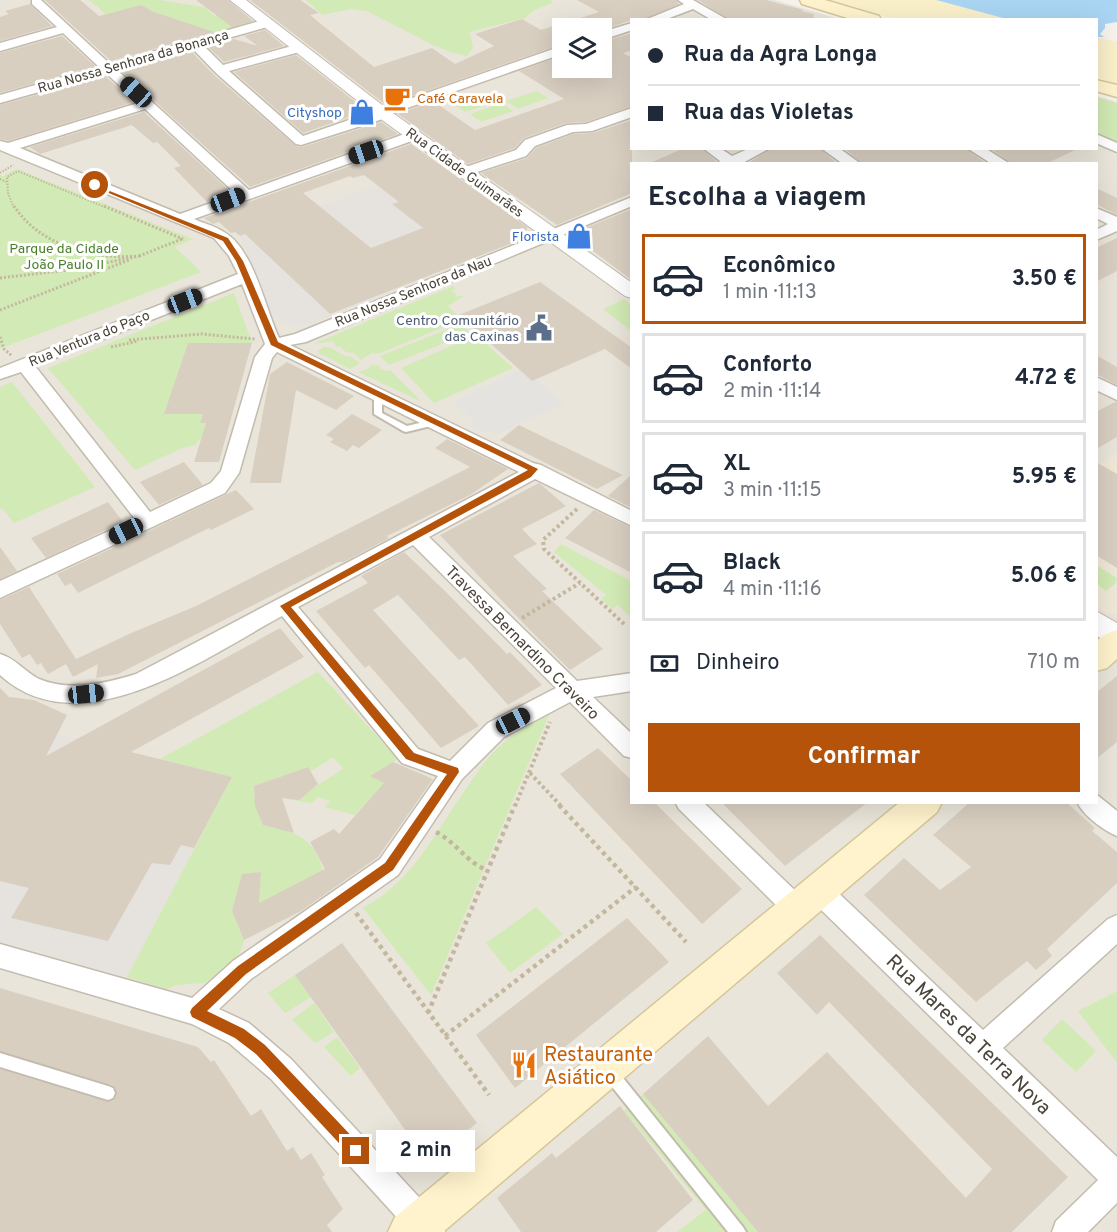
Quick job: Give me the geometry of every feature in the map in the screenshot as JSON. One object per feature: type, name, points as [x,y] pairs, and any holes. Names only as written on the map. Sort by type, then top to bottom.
[{"type":"main road","points":[[808,0],[866,18]]},
{"type":"main road","points":[[1098,86],[1117,91]]},
{"type":"main road","points":[[1098,657],[1117,642]]},
{"type":"main road","points":[[421,1229],[606,1069],[923,804]]},
{"type":"street","name":"Rua Cidade Guimarães","points":[[237,0],[383,113],[630,291]]},
{"type":"street","points":[[36,2],[245,194]]},
{"type":"street","points":[[655,18],[688,2],[718,18]]},
{"type":"street","name":"Rua Nossa Senhora da Bonança","points":[[0,99],[267,22]]},
{"type":"street","points":[[612,33],[630,27]]},
{"type":"street","points":[[0,47],[64,29]]},
{"type":"street","points":[[194,43],[220,70],[300,141],[552,54]]},
{"type":"street","points":[[220,70],[299,48]]},
{"type":"street","points":[[7,152],[149,104]]},
{"type":"street","points":[[465,172],[520,153],[541,152],[584,136],[587,128],[630,113]]},
{"type":"street","points":[[180,219],[415,135]]},
{"type":"street","points":[[1098,139],[1117,148]]},
{"type":"street","points":[[713,150],[729,162]]},
{"type":"street","points":[[732,162],[759,150]]},
{"type":"street","points":[[831,150],[851,162]]},
{"type":"street","points":[[978,150],[999,162]]},
{"type":"street","points":[[0,590],[218,488],[226,481],[264,357],[265,341],[240,261],[225,239],[180,219],[7,152]]},
{"type":"street","name":"Rua Nossa Senhora da Nau","points":[[265,341],[300,338],[630,202]]},
{"type":"street","points":[[1098,213],[1117,224]]},
{"type":"street","points":[[1098,235],[1117,224]]},
{"type":"street","name":"Rua Ventura do Paço","points":[[0,374],[245,277]]},
{"type":"street","points":[[265,341],[378,393],[630,518]]},
{"type":"street","points":[[24,364],[147,521]]},
{"type":"street","points":[[1098,383],[1117,394]]},
{"type":"street","points":[[0,662],[24,682],[44,689],[86,694],[111,691],[142,681],[416,536],[528,475],[534,469]]},
{"type":"street","name":"Travessa Bernardino Craveiro","points":[[416,536],[571,691],[630,746]]},
{"type":"street","points":[[285,606],[410,756],[454,772]]},
{"type":"street","points":[[1098,622],[1117,636]]},
{"type":"street","points":[[196,1012],[242,970],[389,867],[454,772],[496,730],[571,691],[630,682]]},
{"type":"street","points":[[689,804],[809,901]]},
{"type":"street","points":[[1091,804],[1117,825]]},
{"type":"street","name":"Rua Mares da Terra Nova","points":[[809,901],[984,1047],[1117,1177]]},
{"type":"street","points":[[984,1047],[1117,927]]},
{"type":"street","points":[[0,956],[196,1012],[239,1033],[261,1050],[421,1229]]},
{"type":"street","points":[[1067,1232],[1117,1182]]},
{"type":"lane","points":[[0,1060],[108,1093]]},
{"type":"lane","points":[[606,1069],[738,1232]]},
{"type":"path","points":[[0,310],[139,256],[183,238],[18,171],[7,177],[8,199],[16,214],[44,235],[77,250],[105,257],[139,256]]},
{"type":"path","points":[[0,179],[6,182]]},
{"type":"path","points":[[0,278],[76,269],[139,256]]},
{"type":"path","points":[[114,340],[202,334],[265,341]]},
{"type":"path","points":[[109,346],[120,346],[148,338]]},
{"type":"path","points":[[584,502],[543,540],[544,549],[624,624]]},
{"type":"path","points":[[516,621],[580,583]]},
{"type":"path","points":[[428,1013],[554,713]]},
{"type":"path","points":[[530,773],[686,942]]},
{"type":"path","points":[[432,830],[446,836],[478,868],[487,870]]},
{"type":"path","points":[[445,1036],[636,887]]},
{"type":"path","points":[[355,912],[489,1095]]},
{"type":"shaded area","points":[[0,0],[775,0],[836,18],[630,18],[630,150],[1098,150],[1098,96],[1117,102],[1117,1232],[0,1232],[0,349],[200,272],[174,247],[192,239],[0,174]]},
{"type":"shaded area","points":[[437,163],[527,228],[518,233],[522,239],[309,325],[290,325],[274,316],[240,236]]},
{"type":"shaded area","points":[[520,370],[532,380],[535,379],[564,404],[496,435],[490,430],[483,432],[470,426],[475,422],[453,402]]},
{"type":"shaded area","points":[[1117,453],[1117,614],[1105,613],[1098,608],[1098,465]]},
{"type":"shaded area","points":[[57,734],[232,777],[127,977],[0,941],[0,772]]},
{"type":"green space","points":[[89,0],[159,0],[204,7],[215,16],[238,10],[253,22],[217,33],[154,12],[141,5],[106,14]]},
{"type":"green space","points":[[306,0],[551,0],[552,3],[533,11],[525,18],[470,32],[473,48],[467,56],[433,45],[367,11],[351,9],[322,15]]},
{"type":"green space","points":[[537,91],[548,98],[518,109],[506,101]]},
{"type":"green space","points":[[487,94],[497,101],[465,112],[455,105]]},
{"type":"green space","points":[[1098,98],[1117,103],[1117,145],[1098,136]]},
{"type":"green space","points":[[502,103],[513,111],[481,122],[470,114]]},
{"type":"green space","name":"Parque da Cidade João Paulo II","points":[[17,169],[193,239],[175,247],[201,272],[0,349],[0,174],[3,176]]},
{"type":"green space","points":[[453,286],[456,289],[452,291],[458,296],[464,296],[448,306],[461,320],[378,354],[372,353],[361,360],[354,353],[346,352],[340,346],[336,347],[333,341],[313,344]]},
{"type":"green space","points":[[234,293],[252,343],[188,343],[164,414],[203,414],[200,423],[206,423],[202,437],[195,445],[182,448],[135,470],[48,368]]},
{"type":"green space","points":[[624,299],[630,304],[630,330],[603,309]]},
{"type":"green space","points":[[461,324],[470,333],[389,365],[380,356]]},
{"type":"green space","points":[[476,335],[513,368],[434,403],[401,368]]},
{"type":"green space","points":[[329,347],[347,357],[350,356],[360,363],[350,369],[319,353],[318,351]]},
{"type":"green space","points":[[373,364],[379,365],[380,369],[390,370],[422,402],[358,372],[368,369]]},
{"type":"green space","points":[[12,382],[95,487],[14,523],[2,508],[0,509],[0,387]]},
{"type":"green space","points":[[561,544],[630,580],[630,617],[618,605],[612,609],[601,598],[606,595],[554,552]]},
{"type":"green space","points":[[1098,566],[1117,578],[1115,584],[1106,591],[1098,585]]},
{"type":"green space","points":[[318,672],[398,759],[370,776],[385,783],[355,815],[325,807],[330,801],[318,797],[312,803],[281,798],[318,785],[343,769],[333,757],[310,772],[307,767],[254,786],[255,806],[263,825],[294,833],[302,838],[314,850],[323,871],[249,909],[259,897],[261,872],[242,875],[232,911],[244,940],[238,958],[223,976],[212,978],[204,983],[177,985],[166,989],[127,977],[232,777],[160,759]]},
{"type":"green space","points":[[549,715],[431,995],[363,908],[398,883],[411,868],[491,755],[514,735]]},
{"type":"green space","points":[[536,907],[563,934],[510,973],[486,943]]},
{"type":"green space","points":[[295,975],[311,997],[285,1013],[268,993]]},
{"type":"green space","points":[[1117,991],[1117,1063],[1078,1011]]},
{"type":"green space","points":[[314,1003],[334,1032],[315,1043],[292,1020]]},
{"type":"green space","points":[[1062,1019],[1096,1051],[1076,1072],[1042,1040]]},
{"type":"green space","points":[[337,1037],[360,1068],[351,1076],[324,1047]]},
{"type":"green space","points":[[643,1094],[758,1232],[677,1232],[706,1210],[624,1111]]},
{"type":"sand","points":[[829,0],[936,0],[1003,18],[891,18]]},
{"type":"sand","points":[[1098,37],[1117,42],[1117,84],[1098,78]]},
{"type":"water","points":[[936,0],[1117,0],[1117,22],[1105,24],[1100,34],[1104,37],[1098,37],[1098,18],[1003,18]]},
{"type":"building","points":[[45,0],[80,0],[99,16],[141,5],[154,12],[214,32],[111,61]]},
{"type":"building","points":[[196,0],[228,0],[253,21],[232,27]]},
{"type":"building","points":[[250,0],[300,0],[319,13],[310,15],[374,67],[432,48],[455,64],[494,46],[475,34],[522,19],[541,30],[552,26],[552,47],[386,105]]},
{"type":"building","points":[[577,0],[676,0],[679,4],[648,18],[630,18],[630,21],[612,27],[612,18],[580,18],[599,12]]},
{"type":"building","points":[[698,0],[766,0],[814,14],[813,18],[727,18]]},
{"type":"building","points":[[30,4],[52,26],[0,41],[0,17],[9,14],[5,11]]},
{"type":"building","points":[[265,30],[284,46],[224,62],[207,46],[234,39],[258,46],[244,36]]},
{"type":"building","points":[[630,34],[630,51],[623,53],[630,57],[630,107],[586,122],[566,123],[524,138],[515,148],[468,164],[398,114],[433,101],[475,130],[564,99],[519,71],[552,59],[552,78],[612,78],[612,39]]},
{"type":"building","points":[[62,36],[95,66],[0,93],[0,53]]},
{"type":"building","points":[[191,51],[214,75],[296,146],[302,147],[381,122],[398,134],[250,187],[121,71]]},
{"type":"building","points":[[296,55],[367,111],[303,133],[234,72]]},
{"type":"building","points":[[105,76],[134,102],[8,141],[0,139],[0,105]]},
{"type":"building","points":[[144,112],[232,193],[207,202],[174,168],[181,166],[157,142],[153,143],[132,125],[40,154],[30,147]]},
{"type":"building","points":[[630,121],[632,162],[630,162],[630,194],[557,225],[481,173],[527,158],[536,148],[573,134],[593,133]]},
{"type":"building","points":[[411,144],[527,227],[527,230],[521,232],[523,239],[330,314],[245,234],[240,236],[235,232],[231,233],[219,222],[213,224],[204,218]],"holes":[[[364,175],[399,202],[392,204],[423,228],[371,248],[303,193],[350,176],[353,178]]]},
{"type":"building","points":[[680,150],[703,150],[717,162],[652,162]]},
{"type":"building","points":[[769,150],[821,150],[836,162],[750,162]]},
{"type":"building","points":[[846,150],[968,150],[984,162],[861,162]]},
{"type":"building","points":[[993,150],[1075,150],[1050,162],[1009,162]]},
{"type":"building","points":[[1098,189],[1117,198],[1117,215],[1098,205]]},
{"type":"building","points":[[630,210],[630,279],[570,234]]},
{"type":"building","points":[[1117,238],[1117,271],[1098,281],[1098,247]]},
{"type":"building","name":"Centro Comunitário das Caxinas","points":[[540,282],[630,347],[630,368],[605,349],[532,381],[459,315]]},
{"type":"building","points":[[188,343],[252,343],[219,462],[194,462],[206,423],[200,423],[203,414],[164,414]]},
{"type":"building","points":[[1098,356],[1117,367],[1117,385],[1098,375]]},
{"type":"building","points":[[287,362],[354,396],[336,410],[296,390],[281,483],[250,483],[270,374]]},
{"type":"building","points":[[1117,402],[1117,437],[1098,448],[1098,411]]},
{"type":"building","points":[[352,414],[382,430],[359,448],[353,445],[347,451],[330,442],[334,439],[326,435]]},
{"type":"building","points":[[519,425],[623,475],[597,489],[500,440]]},
{"type":"building","points":[[447,439],[508,469],[470,495],[387,536],[389,538],[344,562],[338,562],[118,674],[96,678],[98,664],[73,677],[66,664],[48,674],[41,663],[37,665],[30,654],[22,658],[0,624],[0,600],[29,587],[76,659],[72,661],[196,606],[470,467],[435,448]]},
{"type":"building","points":[[184,462],[203,485],[159,505],[140,482]]},
{"type":"building","points":[[1098,463],[1117,474],[1117,568],[1098,556]]},
{"type":"building","points":[[630,476],[630,507],[608,496]]},
{"type":"building","points":[[539,483],[566,506],[522,529],[537,544],[513,556],[547,589],[542,591],[603,649],[570,670],[440,535]]},
{"type":"building","points":[[236,490],[254,509],[211,530],[209,528],[78,593],[71,583],[65,586],[57,574]]},
{"type":"building","points":[[108,502],[123,522],[46,558],[31,538]]},
{"type":"building","points":[[594,510],[630,527],[630,572],[565,538]]},
{"type":"building","points":[[0,547],[17,571],[0,579]]},
{"type":"building","points":[[404,552],[507,654],[510,652],[542,685],[508,705],[465,657],[459,660],[398,595],[373,610],[479,726],[441,748],[369,665],[365,668],[316,611],[368,583],[361,576]]},
{"type":"building","points":[[280,628],[304,657],[131,752],[232,777],[194,848],[181,845],[170,865],[152,863],[108,941],[11,918],[29,888],[0,881],[0,688],[9,697],[34,700],[67,715],[46,756]]},
{"type":"building","points":[[1117,676],[1117,742],[1098,757],[1098,691]]},
{"type":"building","points":[[598,748],[630,779],[630,804],[656,804],[742,889],[702,924],[560,774]]},
{"type":"building","points":[[393,762],[433,779],[378,857],[301,911],[244,940],[232,911],[242,874],[261,872],[259,903],[325,869],[310,842],[334,829],[339,834],[384,783],[370,776]]},
{"type":"building","points":[[308,767],[318,784],[299,800],[282,798],[294,833],[263,825],[255,806],[254,786]]},
{"type":"building","points":[[723,804],[865,804],[785,866]]},
{"type":"building","points":[[968,804],[1068,804],[1095,828],[1092,831],[1117,852],[1117,883],[1047,949],[1052,956],[1036,970],[1027,961],[976,1002],[864,895],[904,858],[940,890],[971,867],[933,835]]},
{"type":"building","points":[[627,918],[669,962],[515,1088],[476,1035]]},
{"type":"building","points":[[820,935],[1068,1177],[1012,1232],[758,1232],[643,1094],[708,1036],[768,1106],[827,1052],[966,1198],[992,1169],[829,1002],[817,1015],[777,973]]},
{"type":"building","points":[[342,943],[477,1123],[428,1162],[295,975]]},
{"type":"building","points":[[0,988],[198,1047],[211,1062],[214,1060],[251,1116],[261,1109],[287,1151],[293,1147],[301,1160],[311,1153],[325,1175],[322,1177],[343,1209],[327,1225],[332,1232],[0,1232],[0,1069],[107,1102],[114,1100],[117,1094],[115,1087],[109,1084],[0,1051]]},
{"type":"building","points":[[620,1106],[693,1200],[656,1232],[521,1232],[497,1198],[552,1153],[556,1158]]},
{"type":"place","name":"Café Caravela","points":[[397,98]]},
{"type":"place","name":"Cityshop","points":[[362,112]]},
{"type":"place","name":"Florista","points":[[579,236]]},
{"type":"place","name":"Centro Comunitário das Caxinas","points":[[539,328]]},
{"type":"place","name":"Restaurante Asiático","points":[[524,1065]]},
{"type":"route","points":[[95,185],[225,239],[232,246],[240,261],[274,344],[297,353],[534,469],[528,475],[285,606],[410,756],[454,772],[389,867],[242,970],[196,1012],[239,1033],[261,1050],[356,1151]]}]
